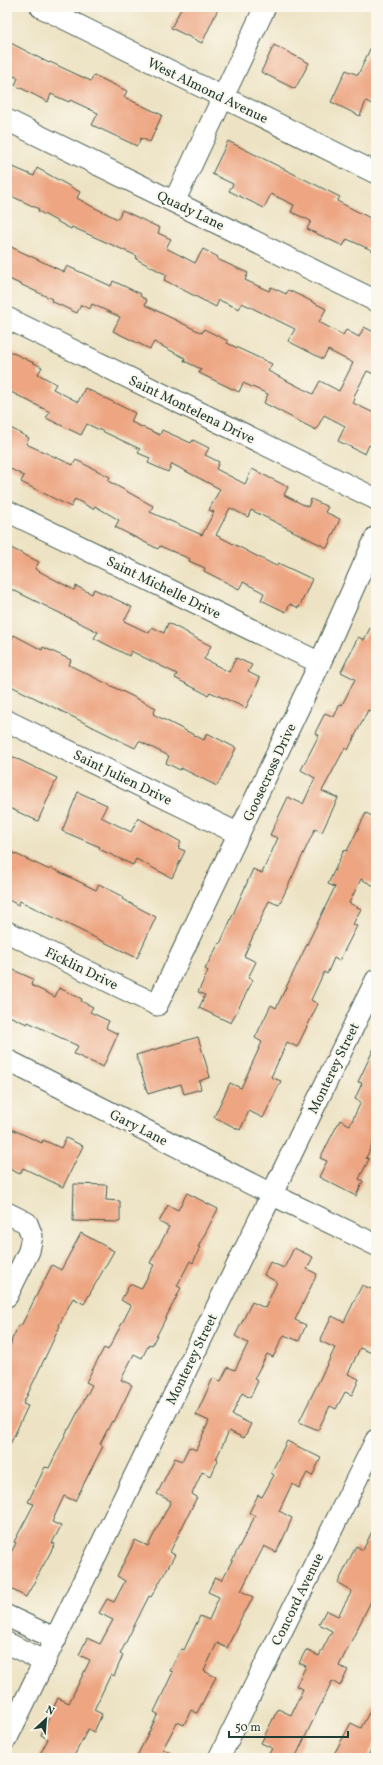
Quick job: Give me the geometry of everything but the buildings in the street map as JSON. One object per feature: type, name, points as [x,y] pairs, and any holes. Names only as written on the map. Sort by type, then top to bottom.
[{"type":"street","name":"West Almond Avenue","points":[[41,7],[376,173]]},
{"type":"street","points":[[174,202],[265,7]]},
{"type":"street","name":"Quady Lane","points":[[7,120],[376,301]]},
{"type":"street","name":"Saint Montelena Drive","points":[[7,318],[376,499]]},
{"type":"street","name":"Saint Michelle Drive","points":[[7,511],[320,663]]},
{"type":"street","name":"Goosecross Drive","points":[[157,1005],[320,663],[376,537]]},
{"type":"street","name":"Saint Julien Drive","points":[[7,721],[239,834]]},
{"type":"street","name":"Ficklin Drive","points":[[7,932],[157,1005]]},
{"type":"street","name":"Monterey Street","points":[[7,1738],[376,980]]},
{"type":"street","name":"Gary Lane","points":[[7,1060],[271,1194],[376,1245]]},
{"type":"street","points":[[7,1213],[27,1223],[32,1236],[29,1251],[7,1296]]},
{"type":"street","name":"Concord Avenue","points":[[219,1758],[376,1440]]},
{"type":"street","points":[[7,1616],[56,1639]]},
{"type":"street","points":[[7,1643],[45,1662]]}]
